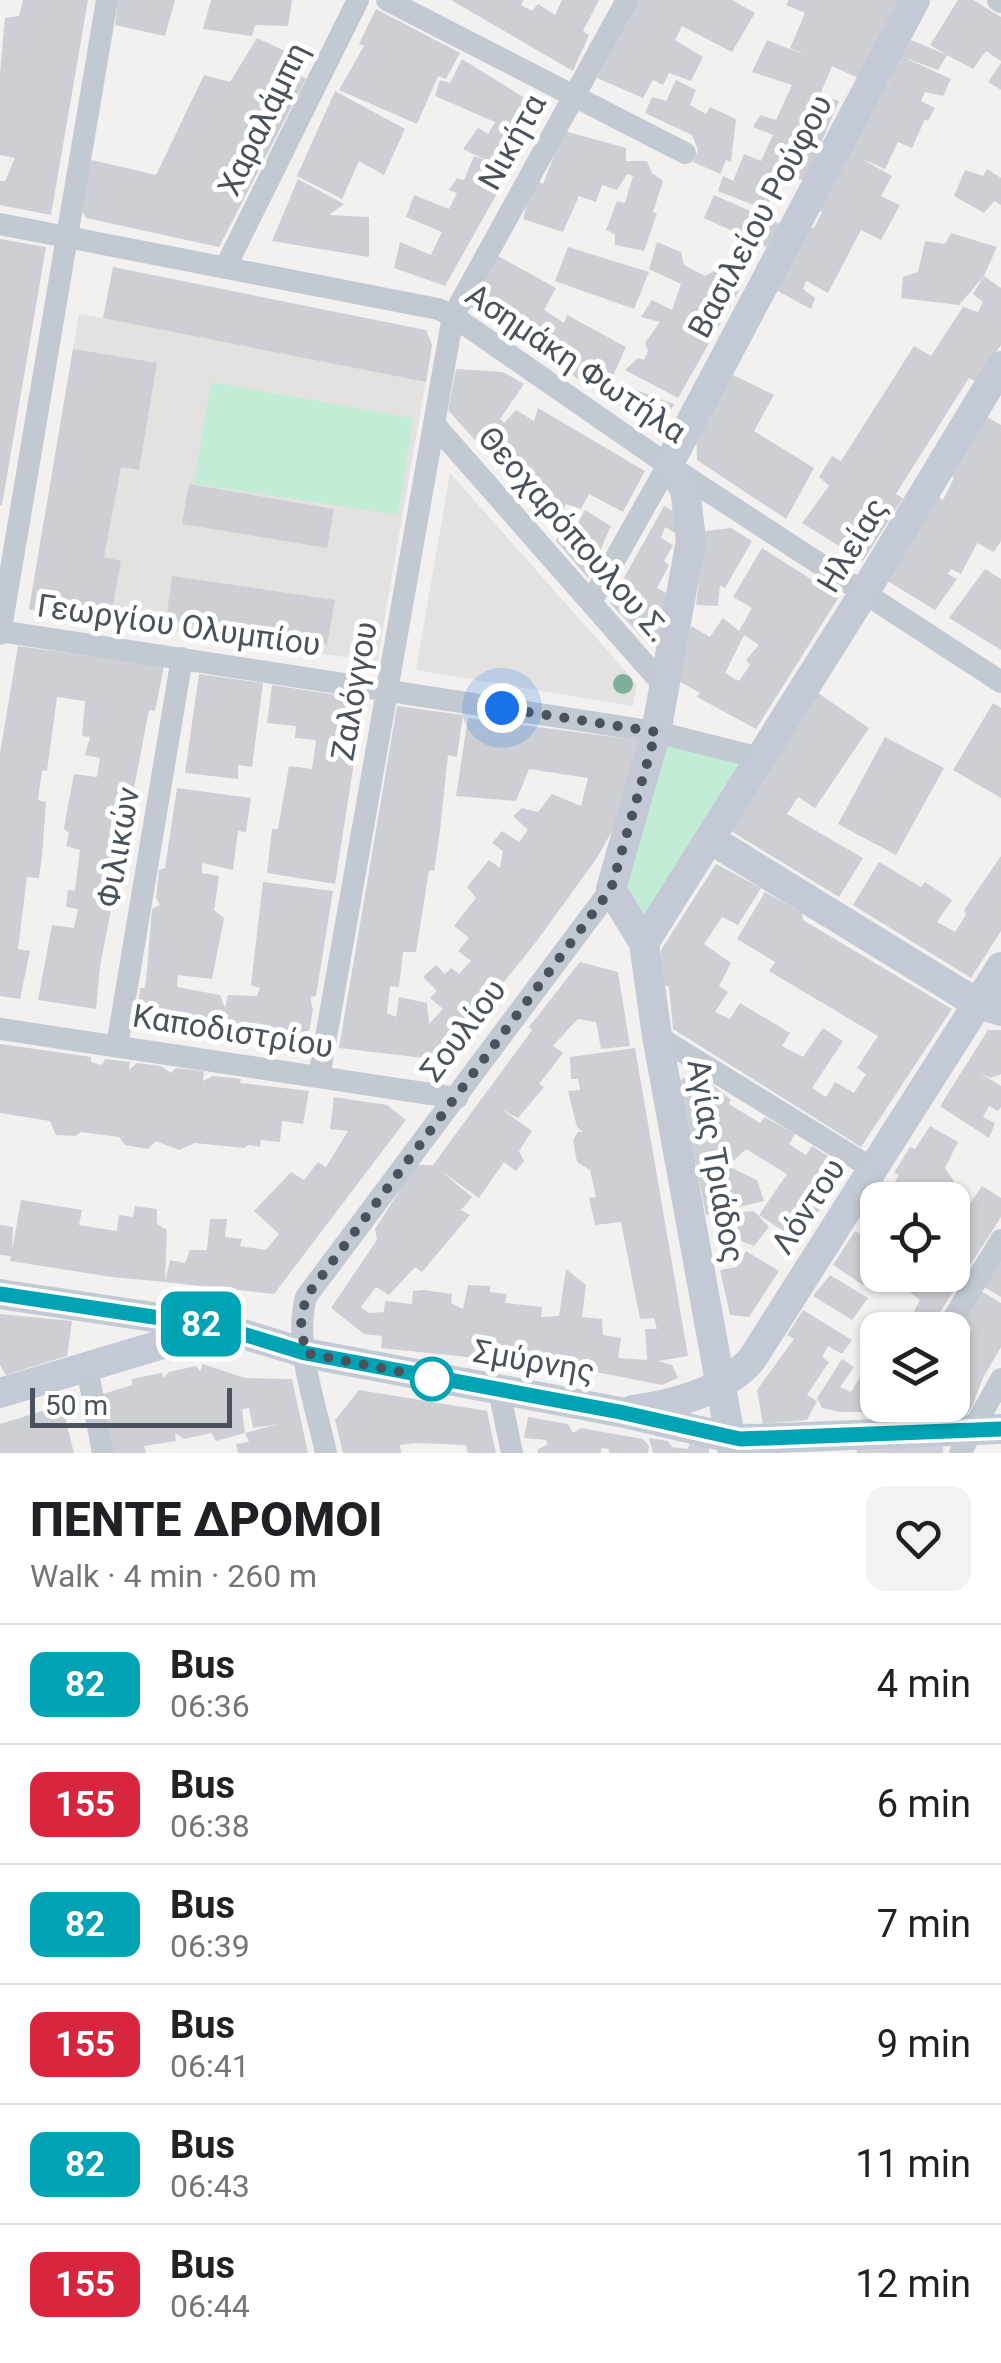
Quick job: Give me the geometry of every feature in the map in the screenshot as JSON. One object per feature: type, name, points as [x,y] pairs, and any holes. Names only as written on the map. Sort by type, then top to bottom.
[{"type":"street","points":[[0,632],[107,0]]},
{"type":"street","name":"Χαραλάμπη","points":[[225,268],[358,0]]},
{"type":"street","points":[[387,0],[685,153]]},
{"type":"street","name":"Νικήτα","points":[[453,316],[628,0]]},
{"type":"street","name":"Βασιλείου Ρούφου","points":[[591,602],[915,0]]},
{"type":"street","name":"Ασημάκη Φωτήλα","points":[[0,224],[438,309],[1001,682]]},
{"type":"street","name":"Ζαλόγγου","points":[[318,1077],[453,316]]},
{"type":"street","name":"Ηλείας","points":[[644,942],[864,593],[1001,366]]},
{"type":"street","name":"Θεοχαρόπουλου Σ.","points":[[434,424],[665,687]]},
{"type":"street","points":[[656,732],[691,540],[685,488],[668,464]]},
{"type":"street","name":"Γεωργίου Ολυμπίου","points":[[0,632],[656,732],[760,758]]},
{"type":"street","name":"Φιλικών","points":[[117,1046],[182,658]]},
{"type":"street","name":"Σουλίου","points":[[326,1453],[305,1353],[301,1321],[306,1297],[611,889],[656,732]]},
{"type":"street","points":[[710,839],[989,1007]]},
{"type":"street","name":"Αγίας Τριάδος","points":[[611,889],[644,942],[732,1445]]},
{"type":"street","name":"Λόντου","points":[[620,1412],[670,1402],[720,1384],[752,1358],[873,1169],[989,1007],[1001,967]]},
{"type":"street","name":"Καποδιστρίου","points":[[0,1028],[457,1098]]},
{"type":"street","points":[[658,1036],[873,1169]]},
{"type":"street","points":[[957,1312],[1001,1240]]},
{"type":"street","name":"Σμύρνης","points":[[0,1294],[220,1327],[305,1353],[620,1412],[732,1445],[754,1440],[882,1434],[978,1437]]},
{"type":"street","points":[[0,1394],[220,1327]]},
{"type":"street","points":[[87,1367],[104,1453]]},
{"type":"street","points":[[978,1437],[1001,1379]]},
{"type":"street","points":[[499,1390],[512,1453]]},
{"type":"street","points":[[882,1434],[889,1422]]},
{"type":"shaded area","points":[[79,314],[426,330],[432,345],[377,662],[29,609]]},
{"type":"shaded area","points":[[450,473],[637,684],[633,706],[416,670]]},
{"type":"green space","points":[[211,382],[413,418],[398,515],[194,484]]},
{"type":"green space","points":[[656,732],[760,758],[644,943],[611,889]]},
{"type":"building","points":[[23,0],[88,0],[51,215],[0,205],[0,181],[5,181],[15,158],[0,155],[5,18],[19,16]]},
{"type":"building","points":[[118,0],[175,0],[165,36],[115,25]]},
{"type":"building","points":[[211,0],[292,0],[288,26],[255,25],[252,36],[203,29]]},
{"type":"building","points":[[451,0],[524,0],[521,5],[532,11],[538,4],[555,15],[562,0],[599,0],[583,31],[589,35],[573,71]]},
{"type":"building","points":[[634,0],[732,0],[755,13],[732,52],[682,26],[675,40],[703,57],[691,81],[669,73],[663,85],[653,80],[643,98],[597,78]]},
{"type":"building","points":[[789,0],[901,0],[858,78],[832,66],[820,95],[839,101],[817,153],[803,181],[782,170],[766,210],[718,191],[723,176],[733,181],[744,154],[761,161],[773,135],[753,127],[760,115],[776,120],[792,85],[752,72],[767,40],[808,56],[790,48],[805,13],[786,5]]},
{"type":"building","points":[[958,0],[973,0],[1001,17],[1001,61],[986,51],[973,69],[930,45]]},
{"type":"building","points":[[376,9],[460,53],[446,79],[438,76],[417,124],[339,90],[364,46],[359,44]]},
{"type":"building","points":[[904,37],[947,55],[938,70],[903,57],[951,79],[943,96],[925,92],[921,101],[935,108],[928,121],[925,119],[912,148],[898,142],[885,169],[860,158],[892,176],[881,196],[900,205],[881,240],[861,230],[828,293],[806,281],[803,289],[815,298],[811,309],[772,288],[807,226],[814,228],[822,212],[814,208],[879,81],[888,84],[891,77],[885,72]]},
{"type":"building","points":[[257,38],[287,52],[283,65],[306,79],[219,247],[86,218],[79,206],[88,159],[156,175],[204,75],[230,82]]},
{"type":"building","points":[[462,59],[544,110],[445,286],[394,268],[400,242],[431,255],[442,232],[406,217],[414,195],[449,209],[457,193],[449,190],[457,178],[464,180],[474,156],[488,161],[463,149],[478,128],[488,134],[495,122],[435,96],[440,80],[450,83]]},
{"type":"building","points":[[1001,63],[1001,90],[988,82]]},
{"type":"building","points":[[676,80],[696,90],[690,105],[706,114],[710,107],[736,119],[731,162],[726,160],[720,174],[693,162],[698,150],[692,135],[645,113],[652,97],[666,101]]},
{"type":"building","points":[[335,91],[405,129],[384,175],[359,161],[342,199],[297,176]]},
{"type":"building","points":[[564,131],[626,148],[626,161],[647,161],[652,173],[663,181],[644,251],[615,245],[615,234],[606,230],[617,201],[625,203],[633,176],[627,174],[617,190],[602,185],[596,202],[579,196],[563,232],[523,219],[538,181],[543,184]]},
{"type":"building","points":[[987,169],[1001,178],[1001,205],[994,201],[984,213],[954,196],[965,170],[983,176]]},
{"type":"building","points":[[298,179],[344,204],[329,215],[369,217],[369,257],[272,241]]},
{"type":"building","points":[[714,195],[780,224],[767,247],[704,218]]},
{"type":"building","points":[[951,233],[997,247],[984,276],[959,305],[901,298],[903,277],[918,272],[925,241],[945,244]]},
{"type":"building","points":[[0,239],[46,247],[2,505],[0,505]]},
{"type":"building","points":[[657,242],[681,252],[684,265],[705,276],[714,271],[742,285],[678,398],[625,370],[638,358],[644,360],[648,351],[645,343],[660,322],[641,317],[652,300],[672,310],[681,284],[649,269]]},
{"type":"building","points":[[568,247],[649,272],[634,309],[555,281]]},
{"type":"building","points":[[498,256],[556,288],[544,310],[564,323],[567,315],[626,347],[604,396],[469,306]]},
{"type":"building","points":[[113,267],[426,330],[432,345],[426,382],[103,318]]},
{"type":"building","points":[[984,276],[1001,288],[1001,345],[993,357],[990,355],[977,382],[969,378],[896,494],[903,498],[863,561],[802,523],[829,486],[819,477],[832,456],[841,461],[914,346],[931,356],[963,307],[978,312],[983,302],[973,294]]},
{"type":"building","points":[[73,349],[157,363],[139,470],[121,467],[104,557],[121,561],[110,621],[29,609]]},
{"type":"building","points":[[456,369],[503,372],[524,384],[500,419],[504,423],[516,410],[534,421],[538,408],[645,471],[623,512],[589,494],[581,509],[566,504],[555,530],[448,410]]},
{"type":"building","points":[[725,371],[774,395],[754,431],[814,468],[786,519],[697,460],[696,423]]},
{"type":"building","points":[[617,383],[674,404],[659,431],[608,399]]},
{"type":"building","points":[[983,415],[1001,425],[1001,541],[994,552],[977,543],[961,574],[951,569],[948,574],[957,579],[935,610],[886,580],[936,495],[943,500],[954,478],[949,474]]},
{"type":"building","points":[[189,484],[334,509],[327,548],[182,524]]},
{"type":"building","points":[[664,506],[680,515],[675,533],[665,527],[661,538],[673,545],[664,561],[669,565],[657,588],[668,594],[661,640],[650,646],[610,603]]},
{"type":"building","points":[[585,510],[611,526],[588,578],[556,541],[566,519],[578,523]]},
{"type":"building","points":[[731,528],[752,541],[725,588],[720,585],[718,606],[696,605],[705,531]]},
{"type":"building","points":[[762,548],[839,597],[756,729],[697,697],[700,693],[679,681],[691,626],[710,637],[723,618],[739,631],[752,608],[733,597]],"holes":[[[744,635],[759,645],[746,660],[750,665],[739,681],[725,673]]]},
{"type":"building","points":[[985,569],[1001,579],[1001,650],[949,618]]},
{"type":"building","points":[[172,576],[335,600],[327,645],[166,620]]},
{"type":"building","points":[[18,646],[164,666],[155,711],[149,710],[100,967],[96,1009],[38,1000],[52,925],[74,928],[78,909],[66,907],[68,890],[75,891],[80,850],[66,846],[69,833],[64,829],[74,774],[97,777],[100,758],[85,755],[90,737],[82,736],[85,701],[57,697],[47,771],[42,770],[38,800],[46,802],[39,878],[27,877],[18,949],[30,951],[20,999],[0,996],[0,753]]},
{"type":"building","points":[[199,674],[263,683],[252,767],[238,765],[238,779],[185,773]]},
{"type":"building","points":[[272,685],[364,699],[335,884],[267,873],[272,829],[278,829],[289,766],[312,769],[316,740],[295,738],[296,726],[267,723]]},
{"type":"building","points":[[818,693],[869,728],[815,808],[798,797],[787,814],[863,858],[839,897],[726,828]]},
{"type":"building","points":[[993,703],[1001,708],[1001,798],[953,770]]},
{"type":"building","points":[[397,706],[463,715],[457,757],[448,755],[434,871],[429,870],[416,952],[403,952],[399,987],[390,986],[387,1013],[396,1017],[399,997],[427,1003],[429,1024],[443,1009],[430,998],[437,991],[423,977],[436,965],[445,974],[451,968],[459,974],[471,961],[458,951],[469,938],[454,926],[476,898],[467,887],[489,860],[500,868],[503,851],[492,843],[502,831],[519,842],[528,830],[513,816],[522,808],[538,812],[552,794],[581,806],[588,778],[529,769],[516,801],[456,796],[468,718],[638,740],[618,820],[597,858],[536,942],[441,1060],[339,1048]]},
{"type":"building","points":[[885,737],[944,768],[896,855],[838,824]]},
{"type":"building","points":[[177,788],[251,798],[246,832],[238,831],[233,870],[202,863],[202,873],[219,876],[214,910],[224,918],[212,979],[178,975],[177,987],[220,995],[225,1008],[228,995],[257,996],[260,988],[251,985],[263,882],[333,891],[316,996],[310,997],[313,1010],[307,1042],[137,1017],[140,988],[145,988],[152,909],[160,905],[156,898],[159,870],[165,868]]},
{"type":"building","points":[[1001,856],[1001,931],[971,978],[853,905],[879,862],[921,887],[925,882],[952,900],[937,922],[955,932],[966,915],[964,910]]},
{"type":"building","points":[[716,864],[761,888],[738,925],[722,917],[704,944],[731,963],[719,986],[728,992],[715,1012],[730,1019],[740,1003],[790,1033],[782,1046],[803,1057],[823,1028],[843,1041],[812,1088],[826,1097],[835,1082],[854,1093],[866,1074],[857,1068],[878,1036],[769,971],[775,962],[737,939],[765,892],[802,913],[803,920],[952,1009],[861,1147],[673,1029],[669,987],[662,983],[661,950]]},
{"type":"building","points":[[580,962],[618,972],[630,1046],[601,1049],[596,1022],[578,1019],[553,1046],[563,1053],[539,1084],[544,1087],[518,1118],[501,1109],[532,1131],[519,1151],[524,1161],[516,1171],[504,1162],[479,1198],[441,1171],[472,1197],[461,1210],[470,1215],[422,1272],[415,1267],[389,1295],[376,1287],[361,1307],[369,1313],[384,1312],[385,1301],[412,1304],[413,1291],[424,1290],[452,1294],[451,1303],[463,1309],[468,1285],[490,1286],[490,1292],[507,1294],[505,1303],[542,1307],[541,1317],[559,1316],[566,1269],[586,1285],[582,1317],[602,1319],[603,1335],[621,1338],[618,1358],[647,1360],[645,1329],[657,1329],[654,1318],[640,1319],[621,1222],[595,1225],[589,1198],[596,1197],[590,1170],[577,1162],[573,1140],[578,1132],[583,1132],[577,1127],[568,1091],[580,1090],[578,1079],[571,1079],[570,1057],[635,1048],[688,1356],[658,1361],[672,1365],[678,1378],[662,1385],[576,1368],[572,1374],[537,1369],[535,1364],[381,1348],[382,1336],[364,1334],[331,1308],[377,1240],[375,1229],[416,1165],[433,1165],[532,1030],[529,1027]]},
{"type":"building","points":[[988,1030],[1001,1030],[1001,1074],[990,1078],[978,1072],[1001,1086],[1001,1107],[998,1111],[989,1106],[983,1117],[995,1123],[989,1138],[940,1106]]},
{"type":"building","points":[[0,1044],[91,1057],[91,1062],[102,1065],[105,1059],[130,1062],[129,1070],[137,1063],[161,1066],[171,1073],[176,1068],[204,1071],[203,1081],[213,1076],[309,1091],[303,1124],[282,1121],[280,1142],[261,1140],[260,1147],[244,1148],[195,1143],[179,1150],[156,1141],[148,1149],[125,1145],[119,1137],[81,1132],[75,1136],[56,1135],[50,1121],[0,1113]]},
{"type":"building","points":[[696,1071],[731,1100],[729,1104],[760,1123],[765,1117],[795,1134],[789,1144],[806,1155],[812,1146],[847,1168],[799,1241],[759,1215],[787,1174],[746,1149],[728,1166],[757,1180],[764,1201],[706,1215],[679,1081]]},
{"type":"building","points":[[334,1097],[387,1105],[406,1120],[274,1294],[165,1282],[170,1260],[185,1263],[190,1250],[207,1250],[210,1219],[227,1219],[225,1237],[242,1239],[240,1246],[266,1250],[279,1234],[254,1211],[291,1172],[304,1180],[318,1162],[326,1167],[348,1131],[330,1129]]},
{"type":"building","points":[[930,1126],[958,1142],[945,1168],[954,1182],[895,1182],[899,1175],[894,1173],[910,1147],[915,1149]]},
{"type":"building","points":[[982,1186],[1001,1198],[1001,1217],[970,1266],[970,1204]]},
{"type":"building","points":[[21,1200],[82,1210],[79,1225],[117,1231],[119,1215],[133,1217],[135,1206],[157,1209],[157,1224],[167,1230],[165,1282],[10,1261],[11,1256],[0,1255],[0,1225],[13,1227],[12,1251]]},
{"type":"building","points":[[754,1211],[769,1227],[754,1246],[741,1241],[733,1213]]},
{"type":"building","points":[[855,1231],[860,1234],[860,1283],[833,1265]]},
{"type":"building","points":[[746,1251],[779,1271],[749,1317],[730,1315],[720,1270],[737,1267]]},
{"type":"building","points":[[1001,1256],[1001,1297],[982,1286]]},
{"type":"building","points":[[830,1275],[868,1298],[852,1320],[813,1296]]},
{"type":"building","points":[[978,1289],[1001,1303],[1001,1347],[970,1410],[972,1328],[970,1312],[963,1312]]},
{"type":"building","points":[[909,1292],[953,1292],[940,1312],[915,1312],[920,1300]]},
{"type":"building","points":[[803,1310],[852,1340],[842,1354],[828,1346],[822,1357],[829,1362],[807,1395],[817,1401],[807,1420],[763,1424],[757,1390],[794,1339],[787,1335]]},
{"type":"building","points":[[0,1314],[72,1321],[67,1356],[6,1375],[0,1365]]},
{"type":"building","points":[[842,1359],[854,1367],[840,1387],[851,1392],[860,1377],[860,1412],[822,1408],[817,1398]]},
{"type":"building","points":[[203,1364],[245,1378],[292,1379],[308,1453],[238,1453],[236,1444],[249,1442],[245,1433],[216,1441],[211,1433],[184,1439],[175,1433],[176,1441],[144,1446],[146,1453],[114,1453],[103,1394],[132,1385],[132,1379],[162,1373],[163,1378],[169,1372],[196,1366],[200,1371]],"holes":[[[249,1408],[253,1428],[278,1424],[245,1433],[242,1409]]]},
{"type":"building","points":[[359,1390],[487,1411],[496,1453],[468,1453],[466,1445],[416,1443],[400,1445],[401,1453],[343,1453],[335,1420]]},
{"type":"building","points":[[62,1405],[74,1453],[0,1453],[0,1424]]},
{"type":"building","points":[[528,1417],[568,1424],[573,1433],[581,1428],[643,1439],[649,1446],[648,1453],[609,1453],[609,1449],[601,1448],[601,1453],[538,1453],[548,1444],[546,1440],[524,1438]]},
{"type":"building","points":[[943,1437],[943,1453],[857,1453],[857,1440]]},
{"type":"building","points":[[649,1438],[668,1441],[672,1447],[709,1447],[709,1453],[653,1453]]},
{"type":"bus line","name":"82","points":[[0,1294],[220,1327],[305,1353],[620,1412],[730,1438],[1001,1429]]},
{"type":"route","points":[[432,1379],[442,1380],[305,1353],[301,1321],[306,1297],[611,889],[656,732],[502,708]]}]
